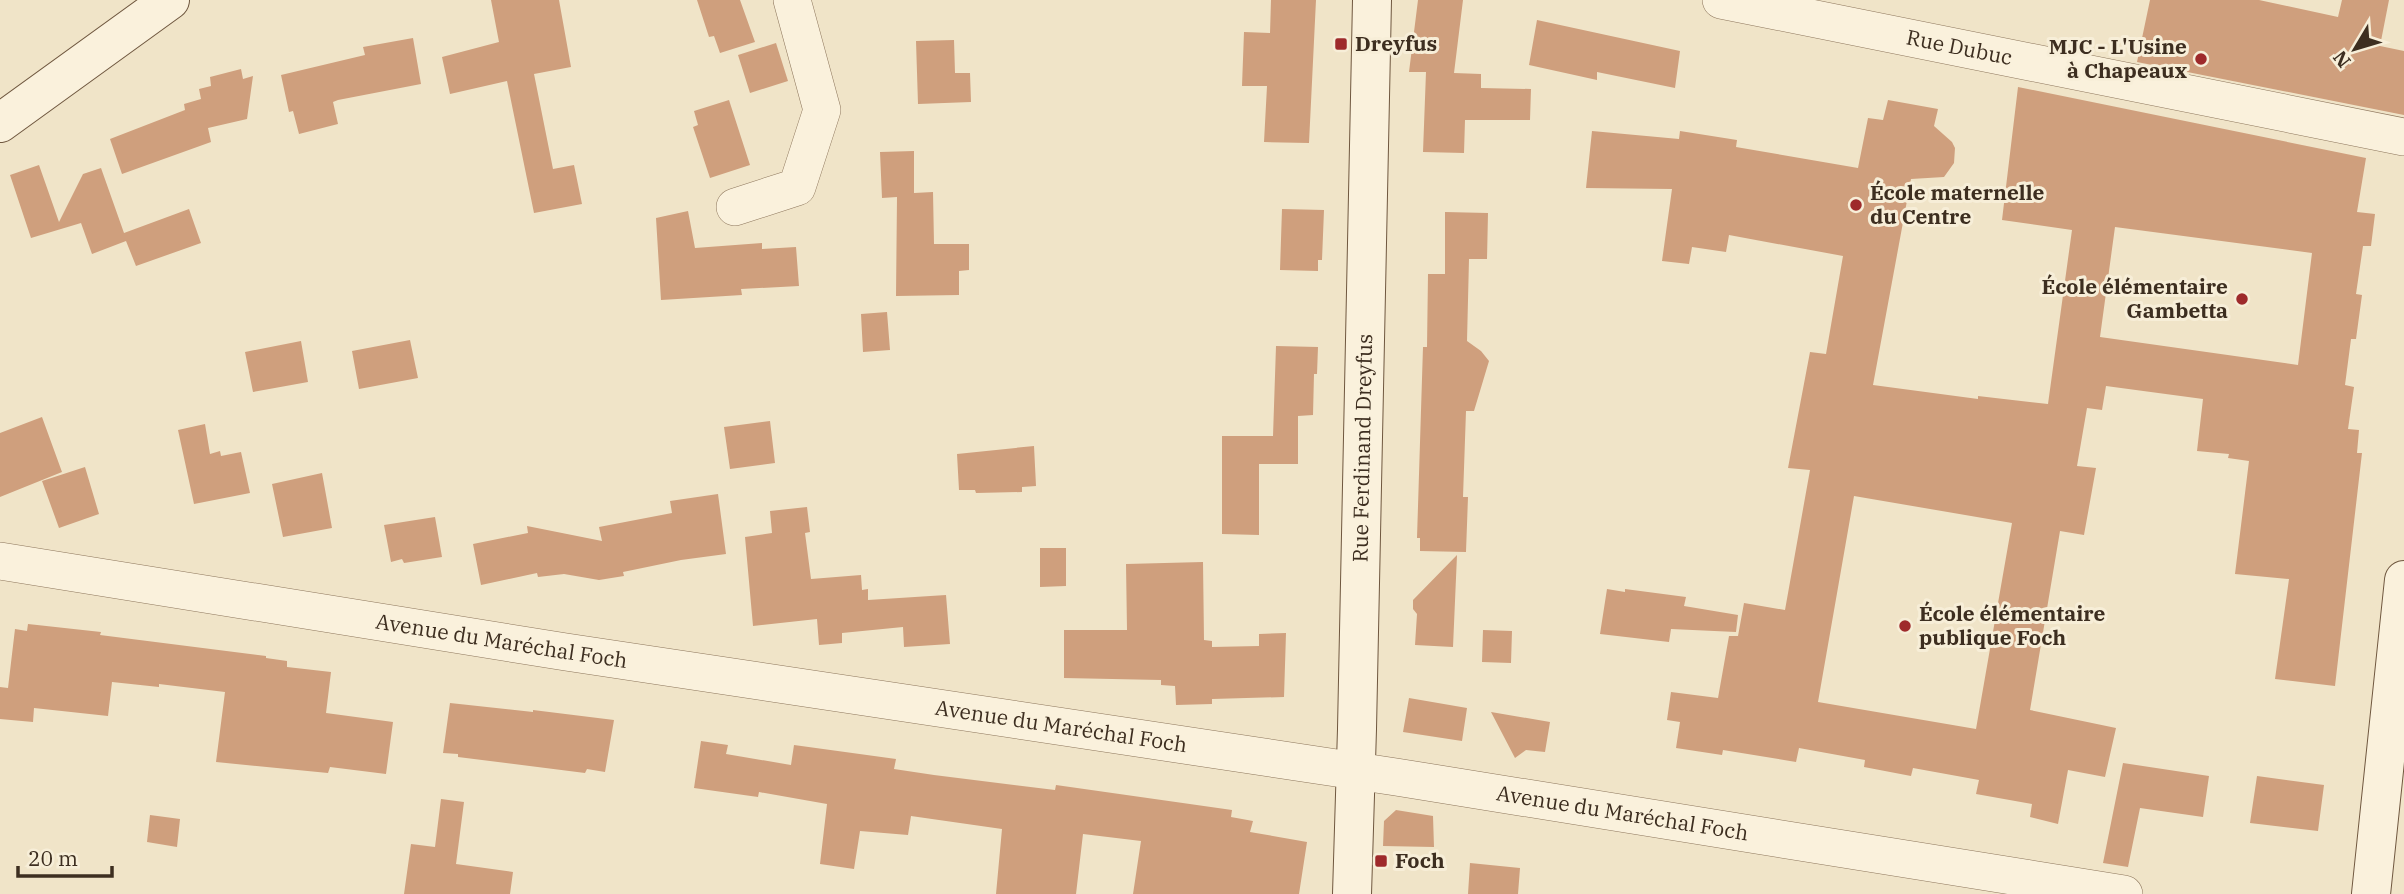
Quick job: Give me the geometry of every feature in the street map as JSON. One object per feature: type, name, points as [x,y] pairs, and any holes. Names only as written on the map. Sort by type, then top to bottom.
[{"type":"street","points":[[0,123],[170,0]]},
{"type":"street","points":[[735,207],[797,187],[822,110],[792,0]]},
{"type":"street","name":"Rue Ferdinand Dreyfus","points":[[1352,894],[1371,0]]},
{"type":"street","name":"Rue Dubuc","points":[[1721,0],[2404,137]]},
{"type":"street","name":"Avenue du Maréchal Foch","points":[[0,561],[553,650],[1354,772],[2124,894]]},
{"type":"street","points":[[2371,894],[2404,580]]},
{"type":"building","points":[[491,0],[559,0],[571,67],[534,74],[553,169],[574,165],[582,204],[534,213],[507,81],[450,94],[442,57],[499,42]]},
{"type":"building","points":[[697,0],[740,0],[755,42],[720,53],[714,36],[709,37]]},
{"type":"building","points":[[1271,0],[1316,0],[1309,143],[1264,142],[1267,86],[1242,86],[1244,32],[1270,33]]},
{"type":"building","points":[[1418,0],[1463,0],[1454,73],[1481,74],[1481,88],[1531,89],[1530,120],[1465,120],[1464,153],[1423,152],[1426,72],[1409,72]]},
{"type":"building","name":"MJC - L'Usine à Chapeaux","points":[[2150,0],[2259,0],[2338,17],[2342,0],[2389,0],[2380,46],[2404,51],[2404,115],[2137,62]]},
{"type":"building","points":[[1537,20],[1680,51],[1675,88],[1597,72],[1597,80],[1529,65]]},
{"type":"building","points":[[413,38],[421,84],[333,102],[338,124],[299,134],[293,111],[289,112],[281,75],[365,55],[363,47]]},
{"type":"building","points":[[954,40],[955,73],[970,73],[971,102],[918,104],[916,41]]},
{"type":"building","points":[[776,43],[788,81],[750,93],[738,55]]},
{"type":"building","points":[[241,69],[243,79],[253,76],[247,119],[208,128],[211,142],[122,174],[110,139],[185,110],[184,104],[201,99],[199,89],[211,86],[210,77]]},
{"type":"building","points":[[2018,87],[2366,158],[2357,212],[2375,214],[2371,246],[2363,246],[2356,294],[2362,295],[2356,339],[2351,339],[2345,385],[2354,387],[2348,429],[2359,430],[2357,453],[2362,453],[2335,686],[2275,679],[2289,579],[2235,574],[2249,461],[2228,458],[2229,454],[2197,451],[2203,399],[2106,386],[2102,410],[2087,408],[2077,466],[2096,468],[2084,535],[2060,531],[2030,710],[2116,728],[2105,777],[2068,770],[2058,824],[2030,817],[2032,804],[1976,794],[1979,780],[1913,768],[1911,776],[1864,767],[1865,760],[1799,748],[1796,762],[1723,750],[1722,755],[1676,748],[1680,722],[1667,720],[1671,692],[1718,698],[1729,636],[1738,636],[1744,603],[1785,610],[1810,470],[1788,468],[1810,352],[1826,354],[1843,256],[1729,235],[1726,252],[1692,247],[1689,264],[1662,261],[1672,189],[1586,188],[1592,131],[1679,139],[1680,131],[1737,140],[1736,147],[1858,168],[1868,118],[1883,120],[1888,100],[1938,109],[1934,126],[1952,142],[1955,148],[1954,163],[1944,177],[1911,179],[1873,385],[1978,399],[1978,396],[2048,404],[2072,230],[2002,220]],"holes":[[[2115,227],[2312,253],[2298,365],[2100,337]],[[1854,496],[2012,523],[1976,729],[1818,702]]]},
{"type":"building","points":[[729,100],[750,165],[710,178],[693,127],[698,125],[694,111]]},
{"type":"building","points":[[914,151],[914,193],[933,192],[934,244],[969,244],[969,270],[959,271],[959,295],[896,296],[897,197],[882,198],[880,152]]},
{"type":"building","points":[[39,165],[59,222],[83,174],[101,168],[124,233],[189,209],[201,243],[136,266],[126,241],[92,254],[81,223],[31,238],[10,175]]},
{"type":"building","points":[[1282,209],[1324,210],[1322,260],[1318,260],[1318,271],[1280,270]]},
{"type":"building","points":[[688,211],[695,248],[762,243],[762,249],[796,247],[799,286],[741,289],[742,295],[661,300],[656,218]]},
{"type":"building","points":[[1445,212],[1488,213],[1487,259],[1469,259],[1467,341],[1489,361],[1474,411],[1466,411],[1463,497],[1468,497],[1466,552],[1420,551],[1420,538],[1417,538],[1428,274],[1445,274]]},
{"type":"building","points":[[887,312],[890,350],[863,352],[861,314]]},
{"type":"building","points":[[410,340],[418,378],[359,389],[352,351]]},
{"type":"building","points":[[301,341],[308,382],[253,392],[245,352]]},
{"type":"building","points":[[1276,346],[1318,347],[1313,415],[1298,416],[1298,464],[1259,464],[1259,535],[1222,534],[1222,436],[1273,436]]},
{"type":"building","points":[[42,417],[62,472],[0,497],[0,433]]},
{"type":"building","points":[[770,421],[775,463],[730,469],[724,427]]},
{"type":"building","points":[[205,424],[210,454],[220,451],[221,456],[241,452],[250,493],[194,504],[178,430]]},
{"type":"building","points":[[1034,446],[1036,486],[1022,487],[1022,492],[976,493],[975,490],[959,490],[957,454]]},
{"type":"building","points":[[85,467],[99,514],[59,528],[42,481]]},
{"type":"building","points":[[322,473],[332,528],[283,537],[272,484]]},
{"type":"building","points":[[718,494],[726,554],[681,560],[599,580],[564,574],[538,577],[537,573],[481,585],[473,544],[528,533],[527,526],[602,541],[599,527],[672,513],[670,501]]},
{"type":"building","points":[[807,507],[810,532],[805,533],[811,579],[861,575],[862,590],[868,589],[868,600],[946,595],[950,644],[904,647],[903,627],[842,633],[842,643],[819,645],[817,619],[753,626],[745,537],[772,533],[770,511]]},
{"type":"building","points":[[435,517],[442,557],[404,563],[402,559],[391,562],[384,525]]},
{"type":"building","points":[[1040,548],[1066,548],[1066,586],[1040,587]]},
{"type":"building","points":[[1457,555],[1453,647],[1415,645],[1417,614],[1413,609],[1413,600]]},
{"type":"building","points":[[1203,562],[1204,640],[1212,641],[1212,647],[1259,646],[1259,634],[1286,633],[1284,697],[1212,699],[1212,704],[1176,705],[1175,686],[1161,685],[1161,680],[1064,678],[1064,630],[1127,630],[1126,564]]},
{"type":"building","points":[[1607,589],[1686,597],[1684,606],[1738,615],[1736,632],[1671,629],[1669,642],[1600,634]]},
{"type":"building","points":[[28,624],[266,656],[287,661],[287,667],[331,672],[326,713],[393,722],[386,774],[330,767],[328,773],[216,762],[225,692],[159,684],[159,687],[112,682],[108,716],[34,708],[33,722],[0,719],[0,687],[8,688],[15,629],[27,631]]},
{"type":"building","points":[[1483,630],[1512,631],[1511,663],[1482,662]]},
{"type":"building","points":[[1409,698],[1467,708],[1462,741],[1403,732]]},
{"type":"building","points":[[450,703],[614,720],[605,772],[587,769],[585,773],[443,753]]},
{"type":"building","points":[[1491,712],[1550,722],[1545,752],[1526,750],[1515,758]]},
{"type":"building","points":[[701,741],[728,745],[726,754],[791,765],[794,745],[896,759],[894,769],[934,775],[1055,790],[1056,785],[1232,810],[1231,817],[1253,821],[1250,832],[1307,842],[1299,894],[1133,894],[1141,841],[1083,834],[1076,894],[996,894],[1002,829],[911,816],[908,835],[860,831],[854,869],[820,864],[827,804],[759,792],[758,797],[694,788]]},
{"type":"building","points":[[2123,763],[2209,776],[2203,817],[2140,808],[2128,867],[2103,863]]},
{"type":"building","points":[[2257,776],[2324,785],[2318,831],[2250,823]]},
{"type":"building","points":[[441,799],[464,802],[456,864],[513,872],[510,894],[404,894],[411,844],[435,847]]},
{"type":"building","points":[[1396,810],[1433,816],[1434,847],[1383,846],[1384,821]]},
{"type":"building","points":[[150,815],[180,819],[177,847],[147,842]]},
{"type":"building","points":[[1470,863],[1520,868],[1518,894],[1468,894]]},
{"type":"place","name":"Dreyfus","points":[[1341,44]]},
{"type":"place","name":"MJC - L'Usine à Chapeaux","points":[[2201,59]]},
{"type":"place","name":"École maternelle du Centre","points":[[1856,205]]},
{"type":"place","name":"École élémentaire Gambetta","points":[[2242,299]]},
{"type":"place","name":"École élémentaire publique Foch","points":[[1905,626]]},
{"type":"place","name":"Foch","points":[[1381,861]]}]
